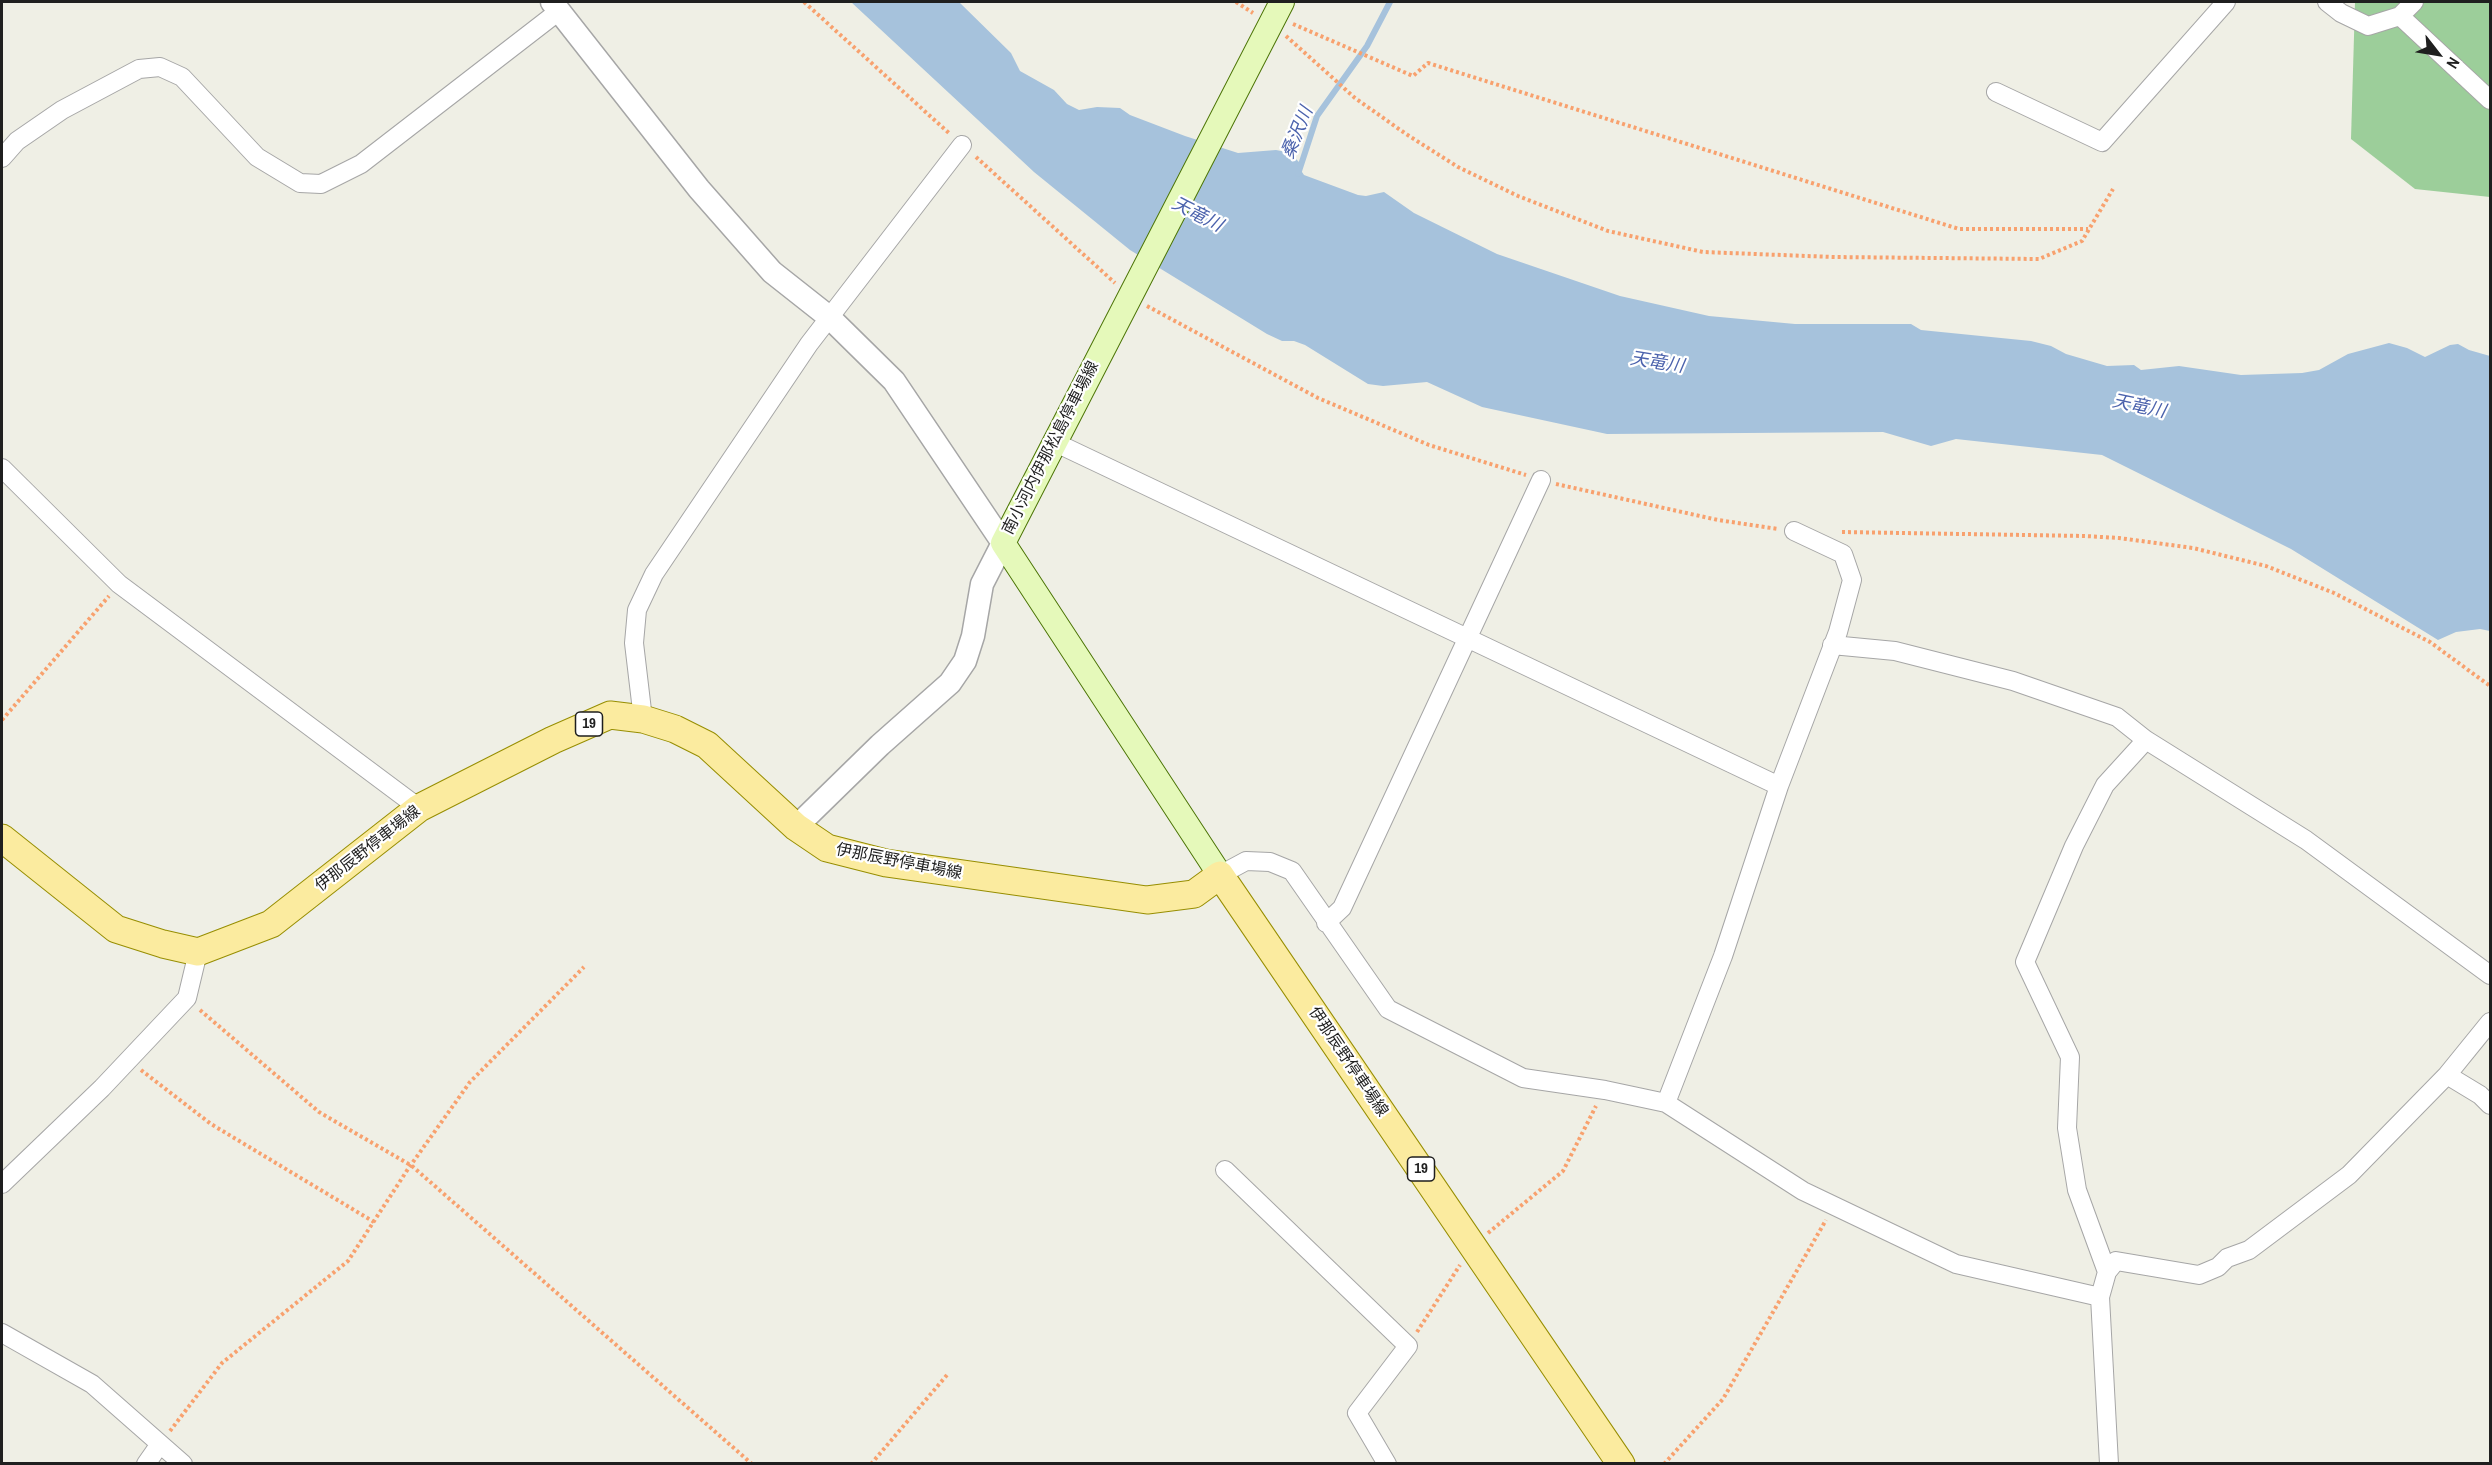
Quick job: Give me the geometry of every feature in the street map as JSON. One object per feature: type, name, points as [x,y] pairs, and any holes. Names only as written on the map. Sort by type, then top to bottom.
[{"type":"main road","name":"南小河内伊那松島停車場線","points":[[1220,875],[1003,543],[1273,21]]},
{"type":"main road","name":"伊那辰野停車場線","points":[[198,952],[271,924],[419,808],[553,740],[610,715],[644,719],[675,729],[707,745],[796,827],[827,848],[886,863],[1147,900],[1194,894],[1220,875],[1621,1464]]},
{"type":"main road","points":[[2,838],[116,929],[198,952]]},
{"type":"street","points":[[1996,92],[2102,142],[2226,2]]},
{"type":"street","points":[[2327,2],[2341,13],[2368,26],[2400,16],[2414,2]]},
{"type":"street","points":[[2,159],[17,141],[62,110],[139,69],[160,68],[182,77],[257,157],[300,183],[321,184],[361,164],[556,6],[706,198],[771,272],[829,317],[894,381],[1003,543],[982,584],[973,636],[964,661],[950,683],[880,745],[796,827]]},
{"type":"street","points":[[2400,16],[2490,100]]},
{"type":"street","points":[[644,719],[634,643],[636,610],[654,574],[829,317],[962,145]]},
{"type":"street","points":[[1054,442],[1779,786]]},
{"type":"street","points":[[2,468],[119,584],[419,808]]},
{"type":"street","points":[[1326,923],[1342,908],[1541,480]]},
{"type":"street","points":[[1666,1103],[1723,956],[1779,786],[1832,645],[1852,580],[1843,554],[1794,531]]},
{"type":"street","points":[[1832,645],[1895,651],[2013,681],[2117,717],[2146,740],[2298,835],[2490,975]]},
{"type":"street","points":[[2107,1272],[2077,1190],[2067,1128],[2070,1057],[2025,962],[2074,846],[2104,785],[2146,740]]},
{"type":"street","points":[[1220,875],[1246,861],[1270,862],[1292,871],[1388,1009],[1523,1078],[1605,1090],[1666,1103],[1803,1191],[1956,1264],[2100,1297]]},
{"type":"street","points":[[2,1184],[128,1060],[187,998],[198,952]]},
{"type":"street","points":[[2109,1464],[2100,1297],[2107,1272],[2115,1261],[2199,1275],[2218,1267],[2227,1258],[2249,1250],[2349,1175],[2447,1075],[2490,1022]]},
{"type":"street","points":[[2447,1075],[2480,1095],[2490,1105]]},
{"type":"street","points":[[1225,1170],[1408,1346],[1357,1413],[1387,1464]]},
{"type":"street","points":[[2,1333],[92,1384],[183,1464]]},
{"type":"street","points":[[146,1464],[160,1444]]},
{"type":"path","points":[[804,2],[962,145],[1133,292],[1318,398],[1429,445],[1541,480],[1628,502],[1718,520],[1794,531]]},
{"type":"path","points":[[1236,2],[1273,21],[1349,48],[1413,76],[1428,63],[1959,229],[2089,229]]},
{"type":"path","points":[[1273,21],[1355,98],[1458,167],[1518,196],[1608,231],[1703,252],[1833,257],[2039,259],[2082,241],[2113,189]]},
{"type":"path","points":[[1840,532],[2085,536],[2193,548],[2266,566],[2334,592],[2430,642],[2490,686]]},
{"type":"path","points":[[2,720],[119,584]]},
{"type":"path","points":[[160,1444],[222,1363],[348,1261],[470,1082],[584,967]]},
{"type":"path","points":[[187,998],[319,1112],[412,1166],[752,1464]]},
{"type":"path","points":[[128,1060],[211,1124],[374,1222]]},
{"type":"path","points":[[1408,1346],[1473,1245],[1563,1171],[1605,1090]]},
{"type":"path","points":[[1664,1464],[1723,1399],[1834,1206]]},
{"type":"path","points":[[871,1464],[947,1375]]},
{"type":"green space","points":[[2355,2],[2490,2],[2490,197],[2415,189],[2351,139]]},
{"type":"water","name":"天竜川","points":[[851,2],[959,2],[1011,53],[1020,71],[1054,90],[1067,104],[1079,110],[1097,107],[1120,108],[1130,115],[1185,136],[1238,153],[1276,150],[1286,152],[1300,163],[1300,169],[1304,175],[1358,195],[1366,196],[1384,192],[1414,213],[1497,254],[1620,296],[1709,316],[1795,324],[1911,324],[1921,330],[2031,341],[2107,366],[2134,365],[2141,370],[2179,366],[2241,375],[2302,373],[2319,370],[2348,354],[2389,343],[2407,348],[2425,357],[2450,345],[2458,344],[2490,356],[2490,631],[2480,629],[2456,632],[2438,640],[2291,549],[2102,455],[1956,439],[1931,446],[1883,432],[1607,434],[1482,407],[1427,382],[1383,386],[1368,384],[1305,345],[1294,341],[1282,341],[1267,334],[1130,250],[1034,172]]},
{"type":"waterway","name":"桑沢川","points":[[1298,174],[1317,116],[1367,46],[1390,2]]}]
